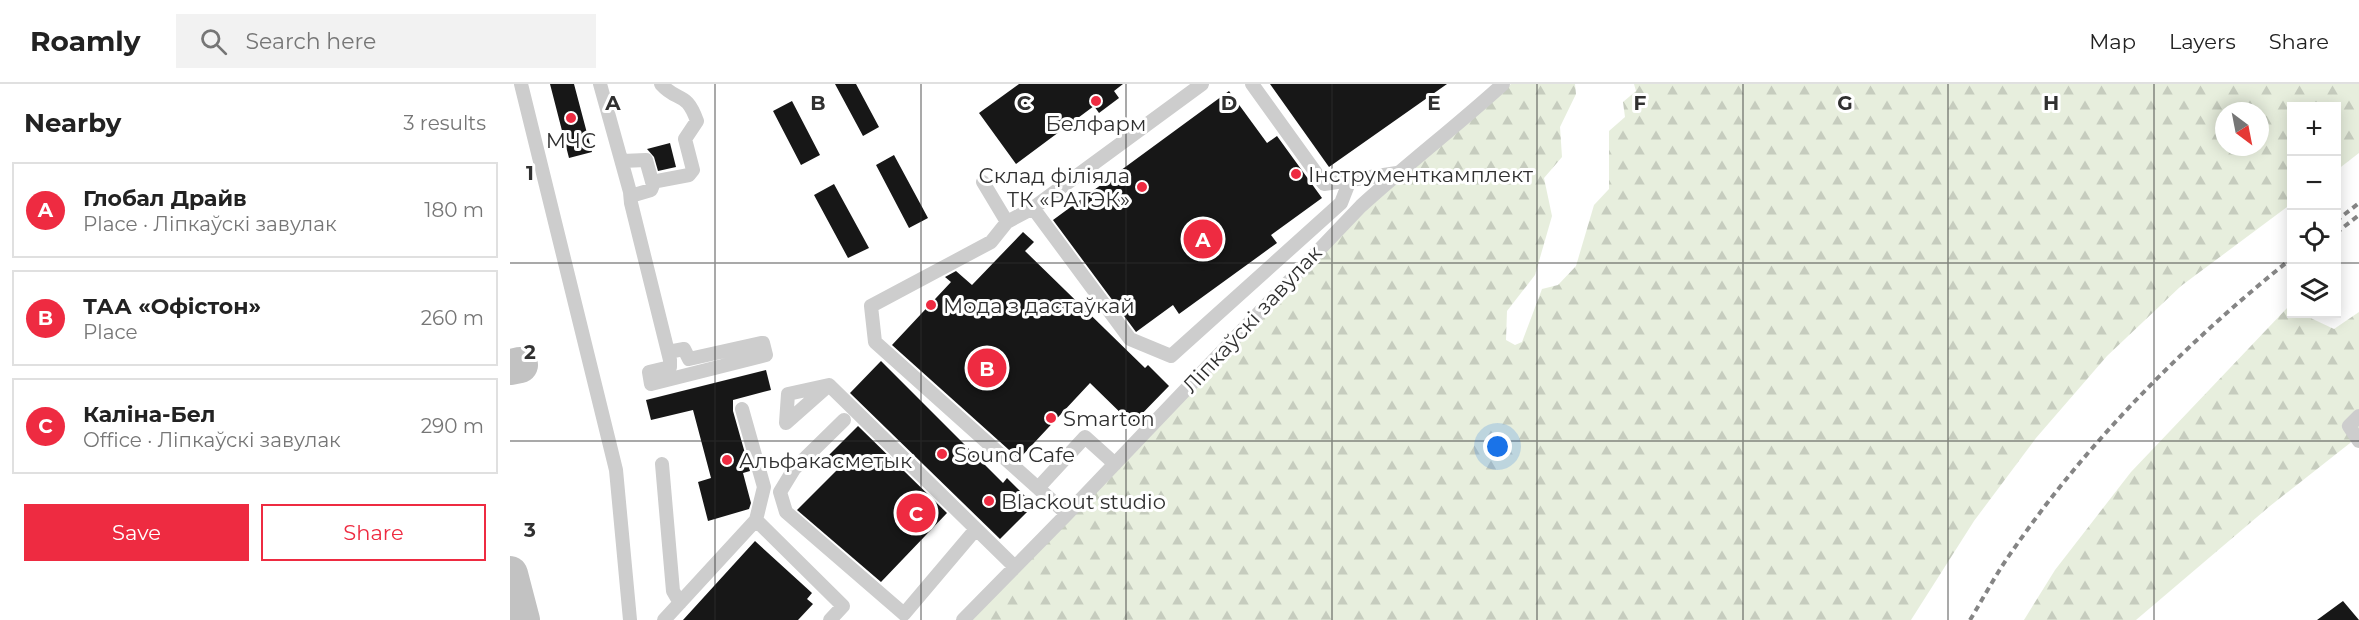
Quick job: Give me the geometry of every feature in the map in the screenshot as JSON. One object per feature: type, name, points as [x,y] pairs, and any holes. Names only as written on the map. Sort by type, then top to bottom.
[{"type":"street","points":[[521,84],[616,470],[630,620]]},
{"type":"street","points":[[600,84],[630,192],[671,366],[649,372],[651,384],[766,355],[762,343],[689,359],[685,350],[668,352]]},
{"type":"street","points":[[652,182],[689,174],[693,170],[685,139],[697,121],[686,100],[661,84]]},
{"type":"street","points":[[1067,514],[875,342],[871,306],[991,242],[1007,222],[1033,208],[1202,84]]},
{"type":"street","points":[[1251,84],[1324,184],[1397,173]]},
{"type":"street","name":"Ліпкаўскі завулак","points":[[963,620],[1360,206],[1397,173],[1459,124],[1503,84]]},
{"type":"street","points":[[622,161],[644,159],[652,182],[653,188],[649,191],[634,195],[630,192]]},
{"type":"street","points":[[1033,208],[1130,339],[1171,356],[1341,203],[1350,180]]},
{"type":"street","points":[[983,182],[1007,222]]},
{"type":"street","points":[[829,386],[1015,567]]},
{"type":"street","points":[[664,620],[756,520],[764,487],[742,409]]},
{"type":"street","points":[[2359,417],[2349,426],[2359,441]]},
{"type":"street","points":[[844,420],[794,470],[780,492],[786,512],[904,614],[976,529]]},
{"type":"street","points":[[1038,488],[1085,437],[1115,464]]},
{"type":"street","points":[[662,464],[673,591],[680,603]]},
{"type":"street","points":[[756,520],[843,606],[830,620]]},
{"type":"green space","points":[[1511,84],[1575,84],[1576,94],[1560,127],[1562,157],[1544,178],[1552,216],[1535,275],[1507,311],[1506,340],[1515,345],[1522,342],[1542,289],[1558,285],[1576,266],[1594,205],[1609,189],[1609,131],[1625,117],[1623,102],[1636,91],[1634,84],[2359,84],[2359,153],[2341,167],[2341,102],[2287,102],[2287,207],[2181,286],[2107,356],[2036,438],[1974,521],[1911,620],[970,620],[1384,189]]},
{"type":"green space","points":[[2287,308],[2287,318],[2311,318],[2334,329],[2359,312],[2359,436],[2270,506],[2136,620],[2024,620],[2055,570],[2131,472]]},
{"type":"building","name":"МЧС","points":[[550,84],[574,84],[592,152],[569,158]]},
{"type":"building","points":[[835,84],[856,84],[879,127],[863,136]]},
{"type":"building","points":[[1019,84],[1123,84],[1114,91],[1119,98],[1099,113],[1094,106],[1016,164],[979,113]]},
{"type":"building","points":[[1270,84],[1447,84],[1329,167]]},
{"type":"building","points":[[1229,91],[1267,143],[1277,136],[1322,198],[1271,235],[1277,243],[1179,314],[1173,305],[1136,332],[1053,220]]},
{"type":"building","points":[[792,101],[820,155],[801,165],[773,111]]},
{"type":"building","points":[[670,143],[676,167],[658,171],[654,157],[647,149]]},
{"type":"building","points":[[894,155],[928,218],[909,228],[876,165]]},
{"type":"building","points":[[834,184],[869,248],[848,258],[814,195]]},
{"type":"building","points":[[1023,232],[1034,242],[1025,251],[1145,368],[1148,365],[1169,386],[1132,424],[1090,383],[1019,459],[892,345],[951,282],[945,277],[956,271],[972,285]]},
{"type":"building","points":[[881,361],[1003,483],[1007,478],[1034,505],[1000,539],[850,393]]},
{"type":"building","points":[[766,370],[771,390],[733,400],[733,411],[750,471],[743,473],[751,503],[749,509],[708,521],[698,482],[711,478],[693,410],[651,420],[646,400]]},
{"type":"building","points":[[858,426],[947,513],[881,582],[797,510],[839,468],[827,457]]},
{"type":"building","points":[[755,541],[812,593],[807,599],[813,604],[798,620],[683,620]]},
{"type":"building","points":[[2343,601],[2359,620],[2317,620]]},
{"type":"taxiway","points":[[510,367],[520,365]]},
{"type":"taxiway","points":[[510,574],[522,620]]},
{"type":"railway","points":[[2341,217],[2359,203]]},
{"type":"railway","points":[[2341,229],[2359,215]]},
{"type":"railway","points":[[1970,620],[2007,558],[2043,509],[2107,431],[2178,358],[2287,262]]},
{"type":"place","name":"Белфарм","points":[[1096,101]]},
{"type":"place","name":"МЧС","points":[[571,118]]},
{"type":"place","name":"Інструменткамплект","points":[[1296,174]]},
{"type":"place","name":"Склад філіяла ТК «РАТЭК»","points":[[1142,187]]},
{"type":"place","name":"Глобал Драйв","points":[[1203,239]]},
{"type":"place","name":"Мода з дастаўкай","points":[[931,305]]},
{"type":"place","name":"ТАА «Офістон»","points":[[987,368]]},
{"type":"place","name":"Smarton","points":[[1051,418]]},
{"type":"place","name":"Sound Cafe","points":[[942,454]]},
{"type":"place","name":"Альфакасметык","points":[[727,460]]},
{"type":"place","name":"Blackout studio","points":[[989,501]]},
{"type":"place","name":"Каліна-Бел","points":[[916,513]]}]
